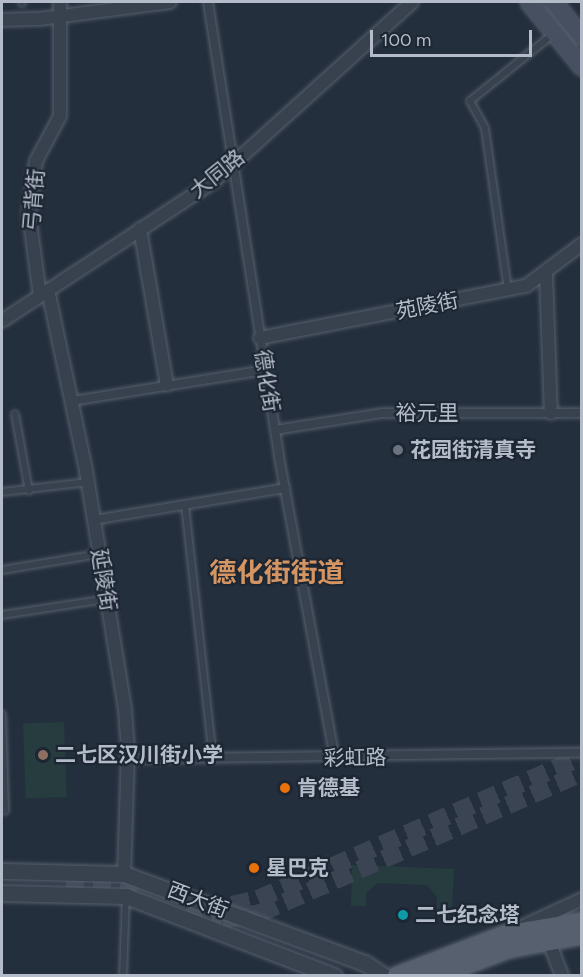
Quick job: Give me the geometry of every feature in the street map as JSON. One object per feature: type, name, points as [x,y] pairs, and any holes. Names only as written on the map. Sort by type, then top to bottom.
[{"type":"main road","points":[[529,2],[582,67]]},
{"type":"main road","points":[[554,2],[582,37]]},
{"type":"main road","points":[[397,975],[504,935],[582,922]]},
{"type":"main road","points":[[437,975],[548,939],[582,935]]},
{"type":"street","name":"弓背街","points":[[44,293],[29,214],[36,161],[60,116],[62,16],[60,2]]},
{"type":"street","points":[[2,20],[62,16],[170,2]]},
{"type":"street","name":"德化街","points":[[208,2],[275,430],[335,759]]},
{"type":"street","name":"大同路","points":[[2,321],[214,181],[412,2]]},
{"type":"street","points":[[140,230],[167,385]]},
{"type":"street","name":"苑陵街","points":[[260,338],[526,286],[582,244]]},
{"type":"street","points":[[546,273],[552,413]]},
{"type":"street","name":"延陵街","points":[[44,293],[72,401],[88,482],[125,710],[128,759],[124,874]]},
{"type":"street","points":[[72,401],[265,370]]},
{"type":"street","name":"裕元里","points":[[275,430],[382,413],[582,413]]},
{"type":"street","points":[[94,520],[285,488]]},
{"type":"street","name":"彩虹路","points":[[128,759],[335,759],[582,753]]},
{"type":"street","name":"西大街","points":[[2,871],[124,874],[365,963],[384,975]]},
{"type":"street","name":"西大街","points":[[2,893],[126,896],[334,975]]},
{"type":"street","points":[[504,935],[582,899]]},
{"type":"street","points":[[548,939],[562,975]]},
{"type":"lane","points":[[508,291],[486,128],[470,101],[554,33]]},
{"type":"lane","points":[[15,414],[29,491]]},
{"type":"lane","points":[[2,492],[29,491],[88,482]]},
{"type":"lane","points":[[185,505],[213,759]]},
{"type":"lane","points":[[2,570],[100,554]]},
{"type":"lane","points":[[2,615],[107,599]]},
{"type":"lane","points":[[2,714],[5,811]]},
{"type":"lane","points":[[123,975],[126,896]]},
{"type":"green space","points":[[64,722],[67,797],[26,798],[23,723]]},
{"type":"green space","points":[[352,865],[454,869],[452,909],[437,909],[437,897],[427,885],[378,883],[366,893],[366,906],[351,906]]},
{"type":"tunnel","points":[[206,905],[232,905],[258,899],[582,757]]},
{"type":"tunnel","points":[[185,914],[222,920],[260,913],[582,773]]},
{"type":"tunnel","points":[[66,888],[119,889],[137,895]]},
{"type":"place","name":"花园街清真寺","points":[[398,450]]},
{"type":"place","name":"二七区汉川街小学","points":[[43,755]]},
{"type":"place","name":"肯德基","points":[[285,788]]},
{"type":"place","name":"星巴克","points":[[254,868]]},
{"type":"place","name":"二七纪念塔","points":[[403,915]]},
{"type":"district","name":"德化街街道","points":[[277,573]]}]
